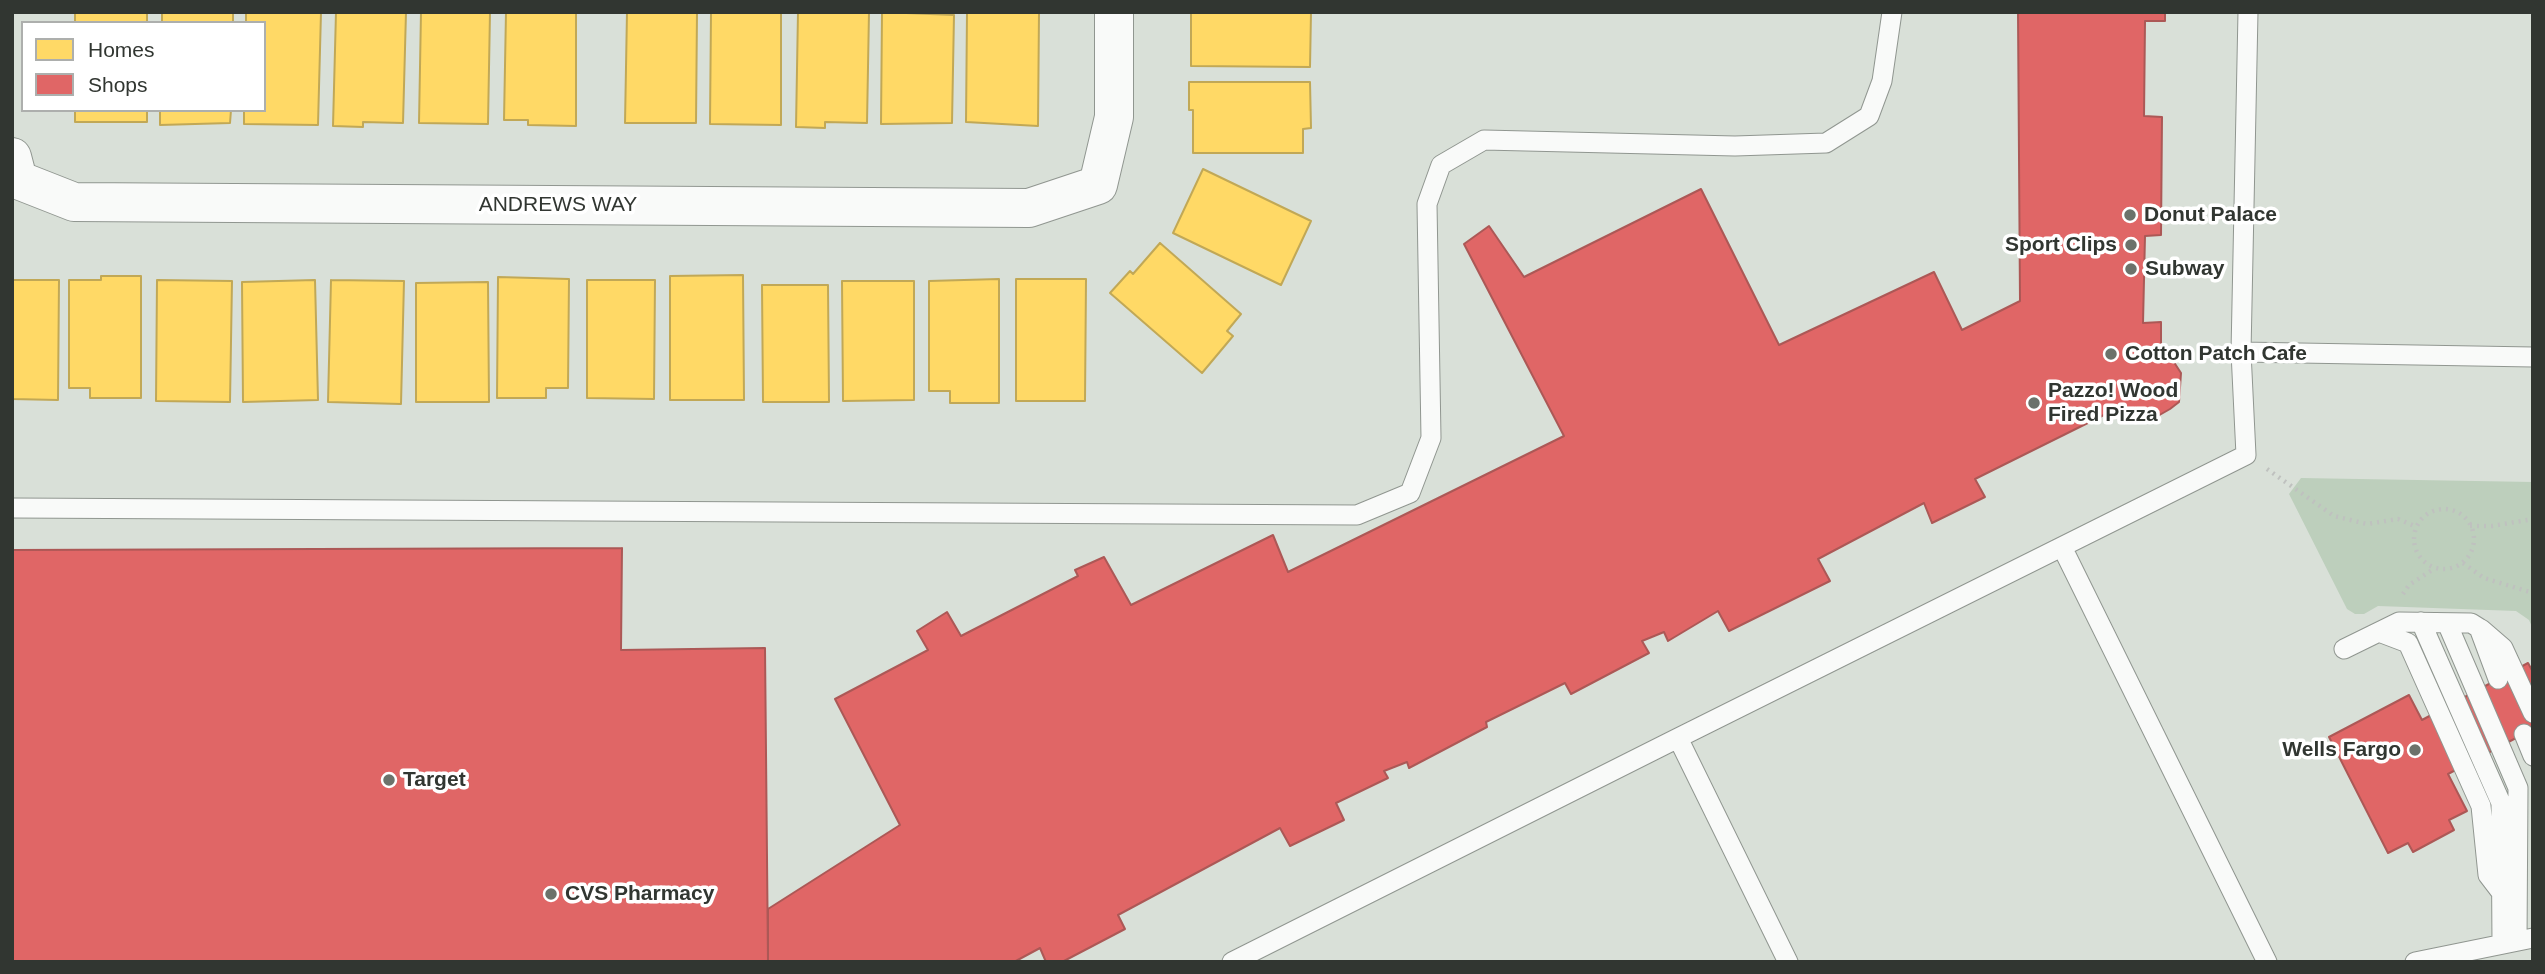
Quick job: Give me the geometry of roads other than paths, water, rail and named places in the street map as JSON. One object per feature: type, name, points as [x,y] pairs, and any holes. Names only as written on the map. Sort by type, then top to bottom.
[{"type":"street","name":"ANDREWS WAY","points":[[15,169],[74,202],[1029,208],[1098,185],[1114,117],[1114,12]]},
{"type":"lane","points":[[12,508],[1357,515],[1410,493],[1431,438],[1427,204],[1441,165],[1484,141],[1735,146],[1826,143],[1869,116],[1882,81],[1892,12]]},
{"type":"lane","points":[[1232,962],[2063,549],[2246,455],[2241,352],[2248,12]]},
{"type":"lane","points":[[2241,352],[2533,357]]},
{"type":"lane","points":[[2063,549],[2267,962]]},
{"type":"lane","points":[[2344,649],[2399,622],[2471,623],[2503,648],[2533,713]]},
{"type":"lane","points":[[2421,622],[2501,803],[2502,892],[2517,941]]},
{"type":"lane","points":[[2447,623],[2518,788],[2517,941]]},
{"type":"lane","points":[[2479,628],[2498,679]]},
{"type":"lane","points":[[2379,632],[2408,643],[2481,806],[2488,875],[2502,892]]},
{"type":"lane","points":[[2524,734],[2533,756]]},
{"type":"lane","points":[[1678,738],[1788,962]]},
{"type":"lane","points":[[2415,962],[2517,941]]},
{"type":"place","name":"Donut Palace","points":[[2130,215]]},
{"type":"place","name":"Sport Clips","points":[[2131,245]]},
{"type":"place","name":"Subway","points":[[2131,269]]},
{"type":"place","name":"Cotton Patch Cafe","points":[[2111,354]]},
{"type":"place","name":"Pazzo! Wood Fired Pizza","points":[[2034,403]]},
{"type":"place","name":"Wells Fargo","points":[[2415,750]]},
{"type":"place","name":"Target","points":[[389,780]]},
{"type":"place","name":"CVS Pharmacy","points":[[551,894]]}]
